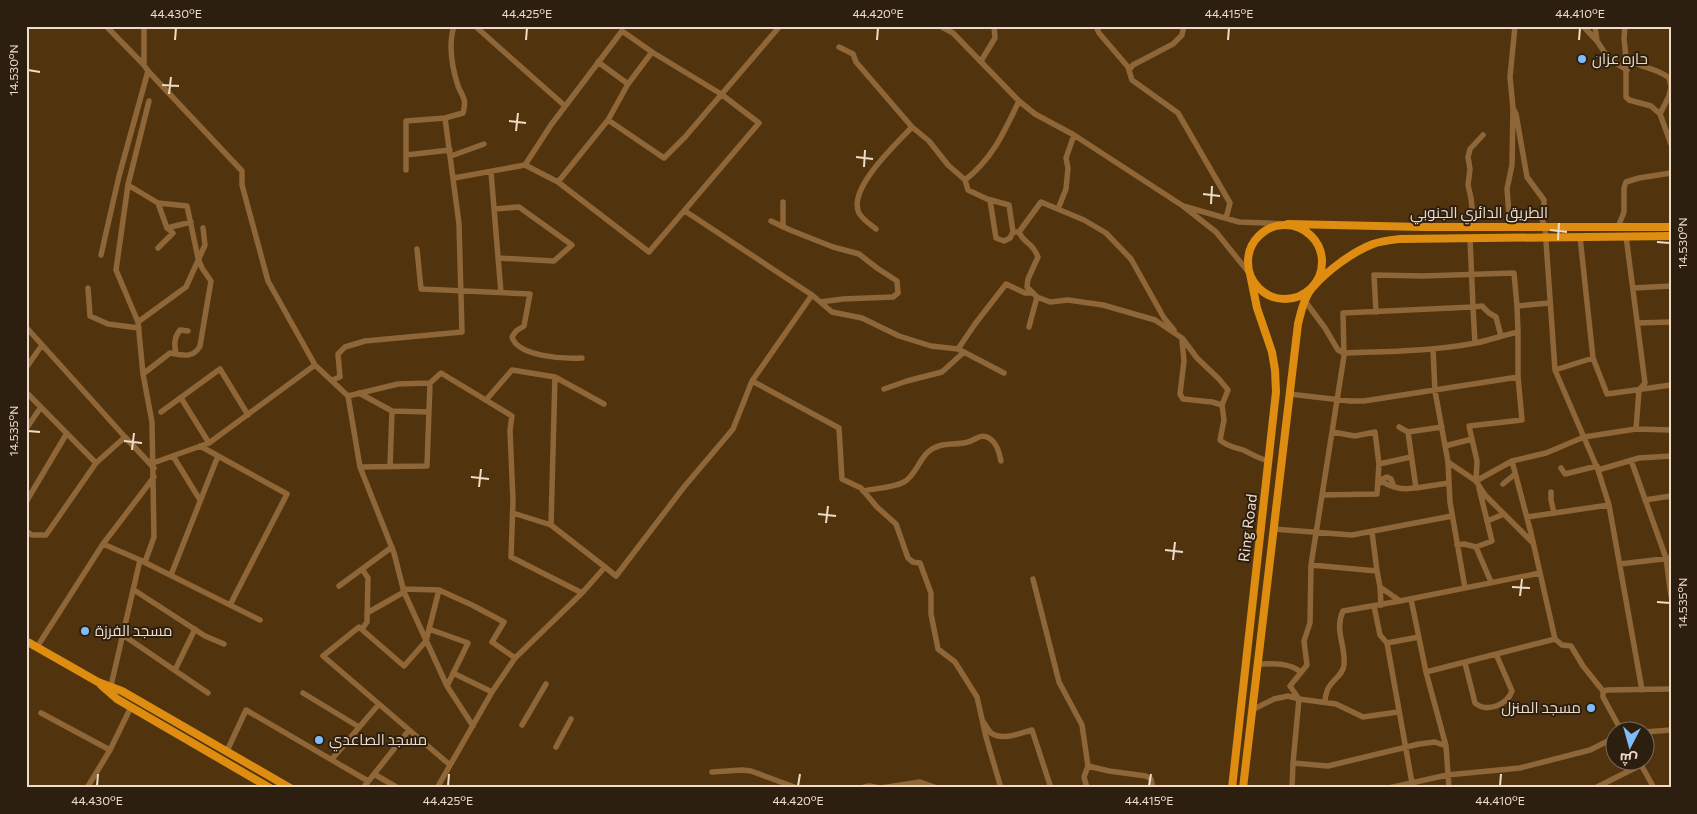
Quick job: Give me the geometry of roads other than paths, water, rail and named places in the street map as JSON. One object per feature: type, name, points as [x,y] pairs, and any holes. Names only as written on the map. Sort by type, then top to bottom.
[{"type":"main road","name":"الطريق الدائري الجنوبي","points":[[1288,224],[1474,227],[1671,227]]},
{"type":"main road","points":[[1288,224],[1306,230],[1318,243],[1323,255],[1323,267],[1319,279],[1312,289],[1302,296],[1290,299],[1277,298],[1265,293],[1256,285],[1250,274],[1248,262],[1250,250],[1255,239],[1264,230],[1276,225],[1288,224]]},
{"type":"main road","name":"الطريق الدائري الجنوبي","points":[[1312,289],[1338,265],[1357,251],[1375,243],[1400,239],[1671,236]]},
{"type":"main road","name":"Ring Road","points":[[1232,788],[1276,392],[1272,352],[1257,308],[1250,274]]},
{"type":"main road","name":"Ring Road","points":[[1243,788],[1272,529],[1298,324],[1305,301],[1312,289]]},
{"type":"main road","points":[[26,641],[98,682],[110,690],[117,699],[131,708],[270,788]]},
{"type":"main road","points":[[110,690],[122,691],[290,788]]},
{"type":"street","points":[[106,26],[144,64],[148,71],[242,171],[242,185],[268,281],[315,365],[348,396],[360,467],[392,547],[403,591],[447,686],[472,726]]},
{"type":"street","points":[[144,26],[144,64]]},
{"type":"street","points":[[406,170],[406,121],[445,118],[464,112],[466,102],[458,85],[450,48],[454,26]]},
{"type":"street","points":[[474,26],[565,106]]},
{"type":"street","points":[[454,178],[525,165],[558,182],[649,252],[759,123],[721,94],[652,52],[617,26]]},
{"type":"street","points":[[608,120],[664,158],[780,26]]},
{"type":"street","points":[[940,26],[953,33],[1019,101],[1035,114],[1074,135],[1184,206],[1216,232],[1250,274]]},
{"type":"street","points":[[981,61],[996,38],[994,26]]},
{"type":"street","points":[[1096,26],[1099,33],[1128,67],[1132,80],[1178,113],[1230,203],[1226,218]]},
{"type":"street","points":[[1129,70],[1133,65],[1173,44],[1182,35],[1184,26]]},
{"type":"street","points":[[1510,227],[1507,189],[1512,165],[1513,108],[1510,77],[1515,26]]},
{"type":"street","points":[[1583,26],[1597,41],[1609,59],[1627,70]]},
{"type":"street","points":[[1595,26],[1597,41]]},
{"type":"street","points":[[1625,26],[1626,97],[1629,100],[1651,106],[1660,114],[1671,144]]},
{"type":"street","points":[[525,165],[550,125],[622,31]]},
{"type":"street","points":[[839,47],[853,54],[856,62],[912,128],[930,141],[948,165],[965,180],[968,190],[990,200],[1009,205],[1016,232],[1034,246],[1038,257],[1028,279],[1027,287],[1035,295]]},
{"type":"street","points":[[558,182],[608,120],[628,84],[652,52]]},
{"type":"street","points":[[1626,57],[1632,63],[1664,73],[1669,78],[1671,86],[1669,96],[1660,114]]},
{"type":"street","points":[[598,62],[628,84]]},
{"type":"street","points":[[101,256],[119,176],[148,71]]},
{"type":"street","points":[[110,690],[142,561],[154,537],[152,422],[142,374],[138,325],[116,270],[128,185],[150,101]]},
{"type":"street","points":[[965,180],[980,168],[999,142],[1019,101]]},
{"type":"street","points":[[1513,108],[1516,114],[1527,178],[1544,200],[1541,217],[1545,227],[1555,370],[1598,468],[1610,505],[1642,690]]},
{"type":"street","points":[[332,380],[340,376],[338,354],[345,347],[365,341],[462,332],[459,224],[445,118]]},
{"type":"street","points":[[876,229],[858,212],[858,198],[861,190],[885,154],[912,128]]},
{"type":"street","points":[[1058,209],[1066,189],[1068,168],[1066,158],[1074,135]]},
{"type":"street","points":[[1474,227],[1468,185],[1470,168],[1468,157],[1470,150],[1484,135]]},
{"type":"street","points":[[406,155],[451,153],[484,144]]},
{"type":"street","points":[[491,172],[501,292]]},
{"type":"street","points":[[1618,227],[1624,212],[1624,188],[1626,182],[1639,178],[1669,175],[1671,173]]},
{"type":"street","points":[[128,185],[158,203],[187,206],[198,258],[211,281],[200,346],[194,355],[170,353],[142,374]]},
{"type":"street","points":[[990,200],[996,238],[1004,241],[1016,232],[1041,202],[1084,220],[1106,233],[1131,259],[1164,318],[1197,358],[1228,390],[1222,404],[1224,420],[1220,440],[1227,446],[1243,450],[1260,459],[1269,461]]},
{"type":"street","points":[[782,227],[783,202]]},
{"type":"street","points":[[158,203],[167,228],[173,233],[158,248]]},
{"type":"street","points":[[1184,206],[1240,222],[1288,224]]},
{"type":"street","points":[[494,209],[520,207],[572,245],[554,261],[498,258]]},
{"type":"street","points":[[685,211],[812,295],[832,312],[862,318],[899,336],[931,346],[958,349],[1004,373]]},
{"type":"street","points":[[771,221],[833,247],[859,254],[897,281],[898,293],[893,297],[820,302]]},
{"type":"street","points":[[167,228],[191,222]]},
{"type":"street","points":[[88,288],[90,316],[108,324],[138,325],[186,287],[205,245],[203,228]]},
{"type":"street","points":[[1626,236],[1645,382],[1639,390],[1636,429]]},
{"type":"street","points":[[1580,237],[1593,358],[1607,394],[1671,385]]},
{"type":"street","points":[[1470,238],[1475,343]]},
{"type":"street","points":[[417,249],[421,289],[530,294],[524,326],[516,331],[512,337],[514,342],[548,358],[582,358]]},
{"type":"street","points":[[1376,312],[1374,275],[1423,276],[1514,273],[1518,332],[1518,378],[1522,420],[1469,426],[1477,461],[1477,484],[1492,542],[1476,547],[1464,544],[1457,545]]},
{"type":"street","points":[[958,349],[974,324],[1006,284],[1050,302],[1068,300],[1103,305],[1155,320],[1182,338]]},
{"type":"street","points":[[1633,288],[1671,286]]},
{"type":"street","points":[[512,513],[550,525],[616,576],[684,487],[733,430],[752,381],[812,295]]},
{"type":"street","points":[[1029,327],[1035,295]]},
{"type":"street","points":[[1305,301],[1326,328],[1338,350],[1344,353],[1433,349],[1475,343],[1518,332]]},
{"type":"street","points":[[1517,306],[1550,303]]},
{"type":"street","points":[[1292,788],[1299,699],[1290,686],[1307,665],[1304,642],[1310,623],[1310,565],[1344,353],[1344,313],[1482,306],[1496,317],[1500,336]]},
{"type":"street","points":[[1638,323],[1671,322]]},
{"type":"street","points":[[26,327],[125,437],[154,465]]},
{"type":"street","points":[[176,354],[174,342],[176,334],[180,330],[188,331]]},
{"type":"street","points":[[1182,338],[1184,360],[1180,394],[1183,399],[1222,404]]},
{"type":"street","points":[[26,368],[42,345]]},
{"type":"street","points":[[1433,349],[1436,391],[1448,462],[1452,516],[1465,588]]},
{"type":"street","points":[[884,389],[942,372],[964,352]]},
{"type":"street","points":[[1555,370],[1593,358]]},
{"type":"street","points":[[154,465],[210,443],[315,365]]},
{"type":"street","points":[[161,412],[220,369],[248,415]]},
{"type":"street","points":[[486,400],[512,370],[555,377],[604,404]]},
{"type":"street","points":[[348,396],[398,384],[430,383],[441,373],[512,416],[510,430],[511,557],[582,593]]},
{"type":"street","points":[[550,525],[555,377]]},
{"type":"street","points":[[1290,394],[1337,400],[1364,401],[1518,378]]},
{"type":"street","points":[[752,381],[839,428],[842,479],[861,488],[877,507],[896,524],[908,558],[913,562],[920,563],[931,593],[931,614],[938,649],[955,662],[977,697],[1001,788]]},
{"type":"street","points":[[360,467],[427,466],[430,383]]},
{"type":"street","points":[[26,392],[96,464]]},
{"type":"street","points":[[359,393],[392,411],[428,412]]},
{"type":"street","points":[[181,398],[210,443]]},
{"type":"street","points":[[26,429],[41,407]]},
{"type":"street","points":[[390,467],[392,411]]},
{"type":"street","points":[[1399,427],[1408,432],[1442,427]]},
{"type":"street","points":[[1477,484],[1512,461],[1546,453],[1584,437],[1636,429],[1671,430]]},
{"type":"street","points":[[1322,495],[1378,494],[1380,480],[1376,432],[1355,436],[1332,432]]},
{"type":"street","points":[[1408,432],[1416,487]]},
{"type":"street","points":[[26,502],[67,433]]},
{"type":"street","points":[[863,491],[896,485],[906,481],[922,457],[937,445],[968,442],[983,436],[998,447],[1001,461]]},
{"type":"street","points":[[28,534],[46,534],[96,464],[125,437]]},
{"type":"street","points":[[1445,446],[1472,440]]},
{"type":"street","points":[[200,446],[286,494],[230,605]]},
{"type":"street","points":[[173,456],[200,500]]},
{"type":"street","points":[[171,575],[218,456]]},
{"type":"street","points":[[1561,468],[1565,474],[1639,458],[1671,456]]},
{"type":"street","points":[[1379,464],[1411,457]]},
{"type":"street","points":[[1632,460],[1645,500],[1668,558],[1671,596]]},
{"type":"street","points":[[1512,461],[1556,639],[1562,645],[1571,646],[1583,666],[1603,692],[1603,697],[1617,722]]},
{"type":"street","points":[[1448,462],[1477,484],[1533,543]]},
{"type":"street","points":[[1503,484],[1515,474]]},
{"type":"street","points":[[37,647],[103,544],[154,477]]},
{"type":"street","points":[[1380,480],[1386,485],[1410,490],[1416,487],[1449,483]]},
{"type":"street","points":[[1552,492],[1551,500],[1554,513]]},
{"type":"street","points":[[1645,500],[1671,496]]},
{"type":"street","points":[[1527,517],[1610,505]]},
{"type":"street","points":[[1487,521],[1504,514]]},
{"type":"street","points":[[1272,529],[1352,535],[1452,516]]},
{"type":"street","points":[[1372,532],[1381,605]]},
{"type":"street","points":[[103,544],[171,575],[260,620]]},
{"type":"street","points":[[339,586],[392,547]]},
{"type":"street","points":[[1476,547],[1491,582]]},
{"type":"street","points":[[1620,564],[1668,558]]},
{"type":"street","points":[[1310,565],[1377,571]]},
{"type":"street","points":[[437,788],[492,692],[515,658],[582,593],[605,567]]},
{"type":"street","points":[[362,569],[368,578],[367,622],[362,630]]},
{"type":"street","points":[[1325,702],[1327,689],[1340,674],[1344,666],[1339,632],[1340,617],[1343,611],[1400,602],[1540,573]]},
{"type":"street","points":[[1033,580],[1060,682],[1082,725],[1088,766],[1084,777],[1087,788]]},
{"type":"street","points":[[1380,586],[1400,602]]},
{"type":"street","points":[[134,590],[205,636],[224,644]]},
{"type":"street","points":[[367,613],[403,591],[439,590],[472,604],[504,622],[492,642],[515,658]]},
{"type":"street","points":[[439,590],[426,641],[404,666],[359,627],[323,656],[450,765]]},
{"type":"street","points":[[1411,599],[1426,672],[1446,746],[1448,788]]},
{"type":"street","points":[[1374,606],[1380,635],[1386,643],[1412,783]]},
{"type":"street","points":[[175,670],[195,629]]},
{"type":"street","points":[[429,629],[468,643],[447,686]]},
{"type":"street","points":[[123,635],[208,694]]},
{"type":"street","points":[[1386,643],[1419,637]]},
{"type":"street","points":[[1426,672],[1556,639]]},
{"type":"street","points":[[1465,663],[1475,703],[1483,708],[1496,706],[1510,697],[1512,691],[1496,654]]},
{"type":"street","points":[[1257,664],[1279,663],[1294,666],[1301,672]]},
{"type":"street","points":[[453,673],[492,692]]},
{"type":"street","points":[[522,725],[546,684]]},
{"type":"street","points":[[1603,692],[1608,690],[1671,689]]},
{"type":"street","points":[[303,693],[359,727]]},
{"type":"street","points":[[1252,710],[1274,699],[1288,696],[1336,704],[1363,717],[1398,712]]},
{"type":"street","points":[[332,760],[379,704]]},
{"type":"street","points":[[96,788],[88,786],[110,750],[131,708]]},
{"type":"street","points":[[227,751],[246,710],[368,781]]},
{"type":"street","points":[[41,713],[110,750]]},
{"type":"street","points":[[556,747],[571,719]]},
{"type":"street","points":[[982,721],[992,733],[998,736],[1032,730],[1050,788]]},
{"type":"street","points":[[363,788],[409,730]]},
{"type":"street","points":[[1654,731],[1671,730]]},
{"type":"street","points":[[1293,763],[1328,766],[1418,744],[1435,742],[1446,746]]},
{"type":"street","points":[[1389,788],[1447,775],[1520,768],[1590,750],[1604,743]]},
{"type":"street","points":[[1088,766],[1146,776],[1151,780],[1153,788]]},
{"type":"street","points":[[712,772],[751,771],[797,788]]},
{"type":"street","points":[[1595,788],[1624,772]]},
{"type":"street","points":[[1645,772],[1654,788]]},
{"type":"street","points":[[374,774],[398,788]]},
{"type":"street","points":[[862,788],[869,786],[880,788],[920,782],[937,788]]},
{"type":"place","name":"حاره عزان","points":[[1582,59]]},
{"type":"place","name":"مسجد الفرزة","points":[[85,631]]},
{"type":"place","name":"مسجد المنزل","points":[[1591,708]]},
{"type":"place","name":"مسجد الصاعدي","points":[[319,740]]}]
